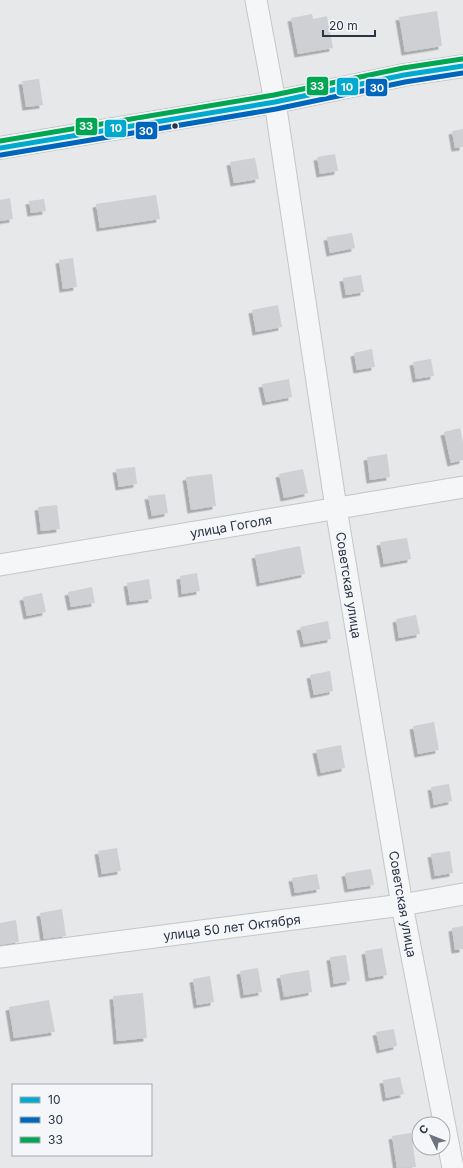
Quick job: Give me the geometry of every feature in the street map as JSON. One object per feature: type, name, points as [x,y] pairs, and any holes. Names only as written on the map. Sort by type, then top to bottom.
[{"type":"main road","points":[[0,148],[275,102],[404,75],[463,66]]},
{"type":"street","name":"Советская улица","points":[[256,0],[275,102],[336,508],[402,905],[453,1168]]},
{"type":"street","name":"улица Гоголя","points":[[0,565],[463,487]]},
{"type":"street","name":"улица 50 лет Октября","points":[[0,957],[402,905],[463,894]]},
{"type":"building","points":[[437,11],[442,46],[405,52],[399,17]]},
{"type":"building","points":[[312,14],[313,19],[327,16],[333,48],[298,54],[291,18]]},
{"type":"building","points":[[39,79],[43,105],[26,107],[22,81]]},
{"type":"building","points":[[463,129],[463,147],[455,148],[452,131]]},
{"type":"building","points":[[335,154],[338,171],[320,174],[317,157]]},
{"type":"building","points":[[255,158],[259,179],[234,183],[230,162]]},
{"type":"building","points":[[156,195],[160,219],[100,228],[96,204]]},
{"type":"building","points":[[10,198],[13,219],[0,221],[0,200]]},
{"type":"building","points":[[44,199],[46,211],[31,213],[29,201]]},
{"type":"building","points":[[352,233],[355,248],[330,253],[327,237]]},
{"type":"building","points":[[73,258],[77,287],[63,289],[59,260]]},
{"type":"building","points":[[361,275],[364,292],[346,295],[343,278]]},
{"type":"building","points":[[278,305],[282,327],[256,332],[252,310]]},
{"type":"building","points":[[372,349],[375,367],[357,370],[354,353]]},
{"type":"building","points":[[431,359],[434,376],[416,379],[413,362]]},
{"type":"building","points":[[289,379],[292,397],[266,402],[262,384]]},
{"type":"building","points":[[460,428],[463,442],[463,460],[451,463],[444,432]]},
{"type":"building","points":[[387,454],[390,477],[370,480],[367,457]]},
{"type":"building","points":[[135,467],[137,484],[119,487],[116,469]]},
{"type":"building","points":[[303,469],[308,493],[284,498],[279,474]]},
{"type":"building","points":[[212,474],[216,506],[191,510],[186,477]]},
{"type":"building","points":[[165,494],[168,513],[152,516],[148,496]]},
{"type":"building","points":[[57,505],[60,529],[41,531],[38,507]]},
{"type":"building","points":[[407,538],[411,559],[384,564],[380,542]]},
{"type":"building","points":[[300,546],[305,574],[260,583],[255,555]]},
{"type":"building","points":[[197,573],[200,591],[182,594],[180,576]]},
{"type":"building","points":[[149,579],[152,599],[130,602],[127,583]]},
{"type":"building","points":[[92,587],[95,603],[71,607],[68,592]]},
{"type":"building","points":[[42,593],[46,612],[27,616],[23,597]]},
{"type":"building","points":[[416,615],[420,634],[399,638],[396,619]]},
{"type":"building","points":[[328,621],[331,639],[304,644],[300,627]]},
{"type":"building","points":[[330,671],[333,691],[314,695],[310,675]]},
{"type":"building","points":[[434,722],[439,750],[418,754],[413,726]]},
{"type":"building","points":[[341,745],[345,768],[321,773],[316,750]]},
{"type":"building","points":[[449,784],[452,801],[434,805],[431,787]]},
{"type":"building","points":[[117,848],[121,871],[102,874],[98,851]]},
{"type":"building","points":[[450,851],[453,873],[435,876],[431,854]]},
{"type":"building","points":[[371,869],[374,885],[348,889],[345,873]]},
{"type":"building","points":[[317,874],[320,889],[295,893],[292,878]]},
{"type":"building","points":[[62,909],[66,936],[44,939],[40,913]]},
{"type":"building","points":[[16,920],[19,942],[0,945],[0,923]]},
{"type":"building","points":[[463,926],[463,949],[455,950],[452,928]]},
{"type":"building","points":[[382,948],[387,975],[369,978],[365,951]]},
{"type":"building","points":[[346,955],[350,981],[334,984],[330,957]]},
{"type":"building","points":[[258,968],[262,992],[244,995],[240,971]]},
{"type":"building","points":[[309,970],[312,992],[284,997],[280,975]]},
{"type":"building","points":[[210,976],[214,1002],[197,1005],[193,979]]},
{"type":"building","points":[[143,993],[147,1038],[117,1041],[113,996]]},
{"type":"building","points":[[49,1000],[55,1032],[14,1038],[9,1007]]},
{"type":"building","points":[[394,1029],[397,1046],[380,1050],[376,1032]]},
{"type":"building","points":[[400,1077],[404,1094],[386,1098],[383,1080]]},
{"type":"building","points":[[411,1133],[411,1156],[414,1156],[416,1167],[397,1168],[392,1136]]},
{"type":"transit line","name":"33","points":[[0,141],[274,95],[403,68],[462,59]]},
{"type":"transit line","name":"10","points":[[0,148],[275,102],[404,75],[463,66]]},
{"type":"transit line","name":"30","points":[[1,155],[276,109],[405,82],[463,73]]}]
